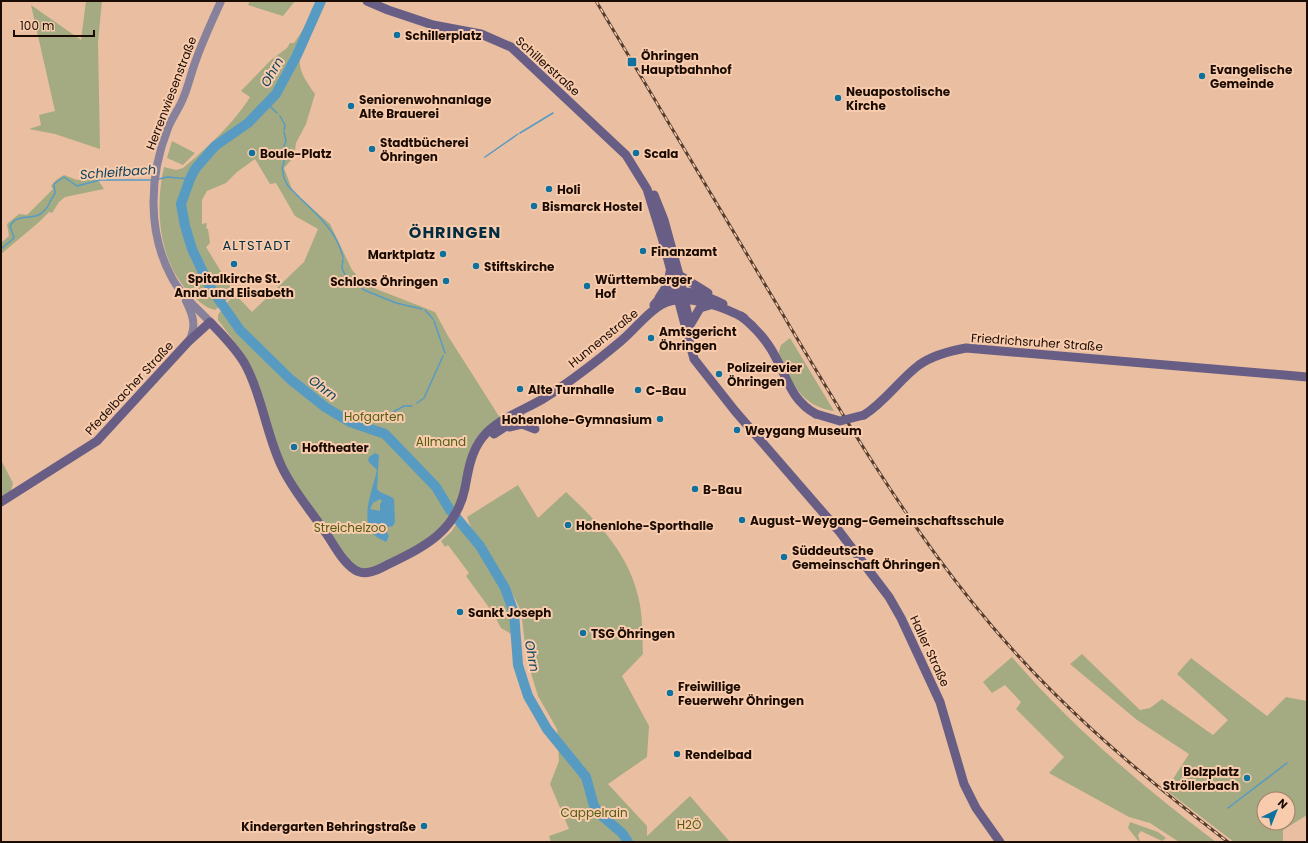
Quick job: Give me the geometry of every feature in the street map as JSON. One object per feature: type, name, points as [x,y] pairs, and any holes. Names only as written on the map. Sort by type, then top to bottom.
[{"type":"main road","name":"Schillerstraße","points":[[367,1],[388,10],[434,25],[481,34],[511,47],[626,155],[650,188],[659,206],[679,275],[681,296]]},
{"type":"main road","name":"Schillerstraße","points":[[642,178],[647,189],[670,268],[681,296]]},
{"type":"main road","points":[[648,316],[668,284],[670,268]]},
{"type":"main road","points":[[679,275],[732,309]]},
{"type":"main road","points":[[656,302],[665,296],[681,296]]},
{"type":"main road","name":"Friedrichsruher Straße","points":[[681,296],[733,312],[744,318]]},
{"type":"main road","name":"Friedrichsruher Straße","points":[[681,296],[709,298],[732,309],[744,318],[759,332],[769,346],[794,396],[807,410],[840,421],[864,415],[878,406],[907,375],[927,360],[948,351],[966,348],[1307,377]]},
{"type":"main road","name":"Hunnenstraße","points":[[210,322],[232,346],[246,366],[276,455],[288,478],[343,559],[357,572],[366,574],[410,554],[434,539],[451,523],[458,512],[475,449],[481,439],[492,428],[544,398],[610,351],[658,307],[681,296]]},
{"type":"main road","name":"Haller Straße","points":[[681,296],[694,359],[703,372],[804,489],[865,563],[895,606],[940,702],[964,784],[976,808],[1000,842]]},
{"type":"main road","points":[[689,330],[700,308],[710,305]]},
{"type":"main road","name":"Pfedelbacher Straße","points":[[1,502],[97,441],[188,342],[210,322]]},
{"type":"main road","name":"Hunnenstraße","points":[[475,449],[532,409],[544,398]]},
{"type":"main road","points":[[499,431],[517,424],[529,426],[535,429]]},
{"type":"street","name":"Herrenwiesenstraße","points":[[210,322],[183,295],[172,280],[164,261],[154,219],[154,181],[167,131],[182,100],[199,52],[220,1]]},
{"type":"street","points":[[183,295],[192,313],[195,326],[193,334],[188,342]]},
{"type":"green space","points":[[86,1],[102,1],[98,42],[100,149],[55,134],[29,129],[41,125],[39,115],[55,111],[31,5],[81,40]]},
{"type":"green space","points":[[250,1],[295,1],[283,16],[248,5]]},
{"type":"green space","name":"Hofgarten","points":[[305,27],[310,30],[302,50],[300,63],[304,76],[315,94],[306,124],[296,143],[294,157],[284,168],[293,192],[330,224],[352,270],[366,285],[435,312],[448,336],[502,421],[481,439],[454,522],[384,567],[357,572],[288,478],[243,353],[218,320],[218,315],[233,295],[215,310],[206,307],[201,303],[182,285],[173,270],[166,254],[162,237],[160,201],[164,167],[176,170],[183,168],[201,153],[228,126],[250,97],[241,91],[271,60],[287,48],[290,43],[294,43]],"holes":[[[255,159],[270,184],[276,183],[295,216],[318,229],[304,262],[252,312],[234,293],[206,247],[210,243],[208,229],[206,228],[207,223],[202,224],[202,200],[207,191],[226,183],[237,172]]]},
{"type":"green space","points":[[172,141],[195,153],[183,165],[167,158]]},
{"type":"green space","points":[[64,175],[77,180],[96,177],[104,189],[65,197],[59,202],[52,213],[49,212],[1,254],[1,243],[9,236],[7,224],[19,214],[27,215],[53,189],[51,186],[56,180]]},
{"type":"green space","points":[[790,338],[834,411],[823,409],[805,398],[798,391],[787,374],[778,355],[781,345]]},
{"type":"green space","points":[[1,460],[13,483],[11,491],[1,497]]},
{"type":"green space","name":"TSG Öhringen","points":[[518,485],[538,518],[566,492],[600,526],[619,552],[627,566],[638,596],[641,610],[643,654],[622,676],[649,726],[647,757],[608,784],[647,826],[647,836],[690,796],[730,842],[551,842],[549,836],[569,829],[550,784],[559,761],[557,729],[538,696],[527,660],[521,611],[508,585],[473,533],[467,517]]},
{"type":"green space","points":[[458,522],[495,574],[507,602],[513,635],[501,628],[493,613],[466,576],[469,573],[448,545],[445,547],[441,541],[451,532]]},
{"type":"green space","points":[[1082,654],[1140,710],[1150,708],[1162,699],[1213,735],[1228,720],[1177,674],[1191,658],[1267,716],[1286,697],[1307,701],[1307,815],[1296,822],[1296,791],[1256,791],[1256,831],[1283,831],[1283,842],[1234,842],[1166,790],[1189,754],[1137,720],[1070,664]]},
{"type":"green space","points":[[1012,657],[1059,708],[1109,755],[1162,800],[1216,842],[1179,842],[1150,823],[1129,817],[1049,773],[1064,757],[1016,709],[1021,702],[1005,685],[992,693],[983,682]]},
{"type":"green space","points":[[1130,822],[1158,832],[1166,838],[1162,841],[1141,831],[1138,835],[1139,842],[1128,828]]},
{"type":"water","points":[[375,453],[379,455],[377,489],[394,499],[395,522],[393,526],[388,527],[386,530],[389,536],[386,542],[373,534],[369,527],[367,511],[377,470],[368,461],[369,457]],"holes":[[[380,499],[382,501],[380,504],[380,511],[370,509],[373,503]]]},
{"type":"waterway","name":"Ohrn","points":[[321,1],[297,55],[276,94],[248,123],[215,146],[195,169],[181,204],[185,226],[192,249],[210,287],[240,330],[290,379],[325,407],[350,422],[385,434],[436,487],[450,510],[480,546],[505,588],[514,613],[518,665],[528,696],[547,729],[586,777],[594,806],[602,816],[622,833],[628,842]]},
{"type":"waterway","points":[[268,104],[277,113]]},
{"type":"waterway","points":[[520,133],[553,113]]},
{"type":"waterway","points":[[280,116],[285,125],[284,130]]},
{"type":"waterway","points":[[284,132],[286,141],[283,149],[284,163],[282,168],[284,178],[288,186],[299,197]]},
{"type":"waterway","points":[[485,157],[518,134]]},
{"type":"waterway","name":"Schleifbach","points":[[1,249],[14,238],[10,226],[14,221],[35,216],[45,210],[55,193],[54,184],[64,177],[77,186],[100,180],[153,180]]},
{"type":"waterway","name":"Schleifbach","points":[[159,179],[167,177],[190,179]]},
{"type":"waterway","points":[[300,198],[332,232],[343,257]]},
{"type":"waterway","points":[[343,259],[342,268],[345,275],[364,290],[396,303],[422,309]]},
{"type":"waterway","points":[[425,310],[433,319]]},
{"type":"waterway","points":[[434,321],[445,353]]},
{"type":"waterway","points":[[417,403],[424,398],[443,356]]},
{"type":"waterway","points":[[392,416],[393,412],[404,406],[412,406]]},
{"type":"waterway","points":[[1228,808],[1287,763]]},
{"type":"railway","points":[[596,1],[847,421],[894,495],[945,567],[1001,636],[1030,669],[1061,700],[1125,759],[1228,842]]},
{"type":"place","name":"Schillerplatz","points":[[397,35]]},
{"type":"place","name":"Öhringen Hauptbahnhof","points":[[632,62]]},
{"type":"place","name":"Evangelische Gemeinde","points":[[1202,76]]},
{"type":"place","name":"Neuapostolische Kirche","points":[[838,98]]},
{"type":"place","name":"Seniorenwohnanlage Alte Brauerei","points":[[351,106]]},
{"type":"place","name":"Stadtbücherei Öhringen","points":[[372,149]]},
{"type":"place","name":"Boule-Platz","points":[[252,153]]},
{"type":"place","name":"Scala","points":[[636,153]]},
{"type":"place","name":"Holi","points":[[549,189]]},
{"type":"place","name":"Bismarck Hostel","points":[[534,206]]},
{"type":"place","name":"Finanzamt","points":[[643,251]]},
{"type":"place","name":"Marktplatz","points":[[443,254]]},
{"type":"place","name":"Spitalkirche St. Anna und Elisabeth","points":[[234,264]]},
{"type":"place","name":"Stiftskirche","points":[[476,266]]},
{"type":"place","name":"Schloss Öhringen","points":[[446,281]]},
{"type":"place","name":"Württemberger Hof","points":[[587,286]]},
{"type":"place","name":"Amtsgericht Öhringen","points":[[651,338]]},
{"type":"place","name":"Polizeirevier Öhringen","points":[[719,374]]},
{"type":"place","name":"Alte Turnhalle","points":[[520,389]]},
{"type":"place","name":"C-Bau","points":[[638,390]]},
{"type":"place","name":"Hohenlohe-Gymnasium","points":[[660,419]]},
{"type":"place","name":"Weygang Museum","points":[[737,430]]},
{"type":"place","name":"Hoftheater","points":[[294,447]]},
{"type":"place","name":"B-Bau","points":[[695,489]]},
{"type":"place","name":"August-Weygang-Gemeinschaftsschule","points":[[742,520]]},
{"type":"place","name":"Hohenlohe-Sporthalle","points":[[568,525]]},
{"type":"place","name":"Süddeutsche Gemeinschaft Öhringen","points":[[784,557]]},
{"type":"place","name":"Sankt Joseph","points":[[460,612]]},
{"type":"place","name":"TSG Öhringen","points":[[583,633]]},
{"type":"place","name":"Freiwillige Feuerwehr Öhringen","points":[[670,693]]},
{"type":"place","name":"Rendelbad","points":[[677,754]]},
{"type":"place","name":"Bolzplatz Ströllerbach","points":[[1247,778]]},
{"type":"place","name":"Kindergarten Behringstraße","points":[[424,826]]},
{"type":"district","name":"ÖHRINGEN","points":[[455,232]]},
{"type":"district","name":"ALTSTADT","points":[[257,245]]},
{"type":"park label","name":"Allmand","points":[[441,441]]},
{"type":"park label","name":"Streichelzoo","points":[[350,527]]},
{"type":"park label","name":"Cappelrain","points":[[594,812]]},
{"type":"park label","name":"H2Ö","points":[[689,824]]}]
